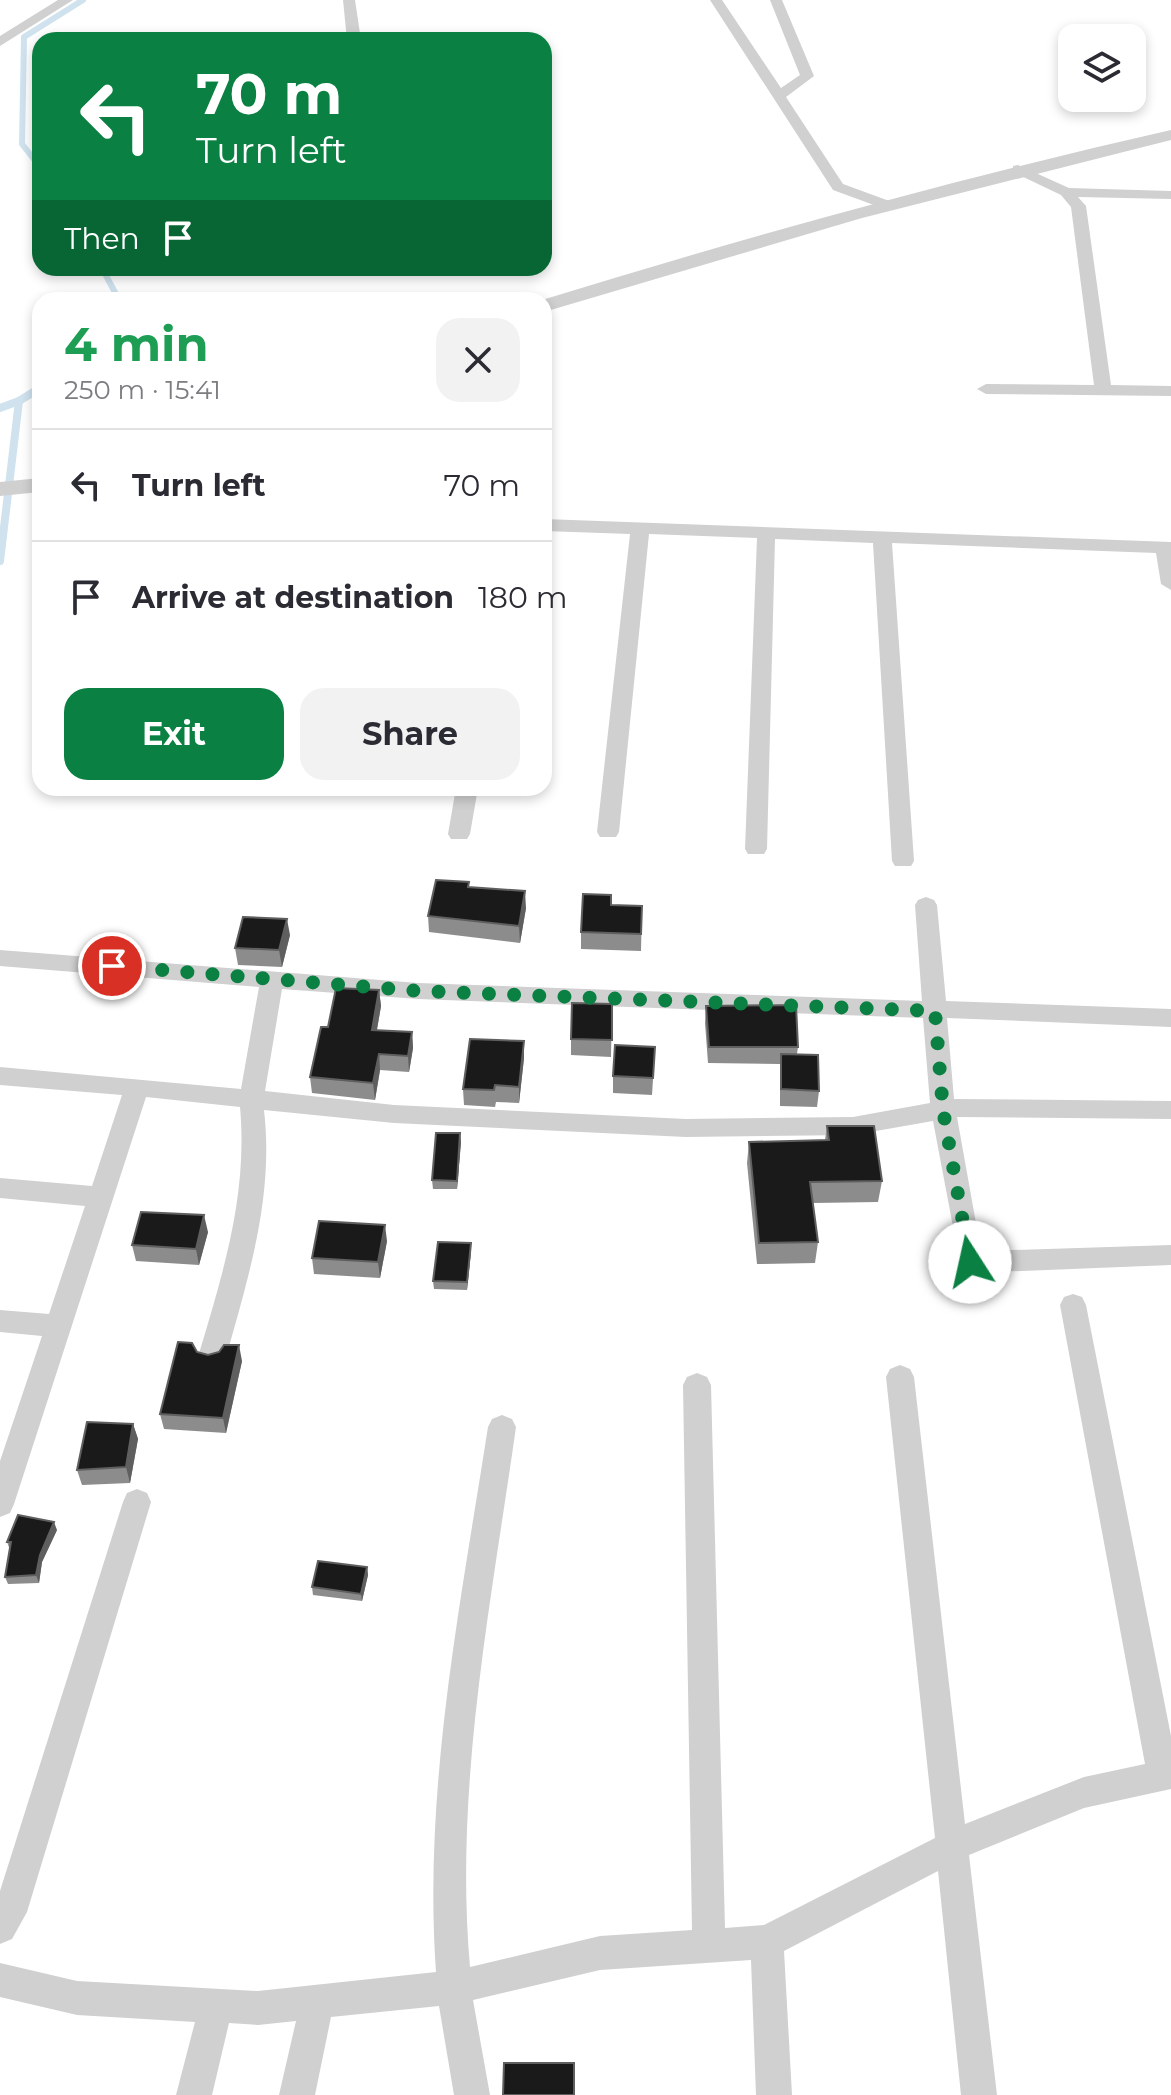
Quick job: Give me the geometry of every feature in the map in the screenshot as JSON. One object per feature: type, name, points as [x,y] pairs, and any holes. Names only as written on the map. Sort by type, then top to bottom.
[{"type":"street","points":[[0,42],[67,0]]},
{"type":"street","points":[[349,0],[353,32]]},
{"type":"street","points":[[716,0],[838,187],[887,205]]},
{"type":"street","points":[[776,0],[807,76],[779,96]]},
{"type":"street","points":[[552,303],[688,260],[1018,169],[1171,135]]},
{"type":"street","points":[[1018,169],[1066,192],[1078,206],[1103,391]]},
{"type":"street","points":[[1066,192],[1171,195]]},
{"type":"street","points":[[986,389],[1171,391]]},
{"type":"street","points":[[0,489],[32,486]]},
{"type":"street","points":[[552,525],[1167,548],[1171,584]]},
{"type":"street","points":[[608,832],[640,529]]},
{"type":"street","points":[[756,849],[766,533]]},
{"type":"street","points":[[882,538],[903,861]]},
{"type":"street","points":[[459,834],[466,796]]},
{"type":"street","points":[[926,905],[943,1110],[970,1262],[1171,1255]]},
{"type":"street","points":[[0,958],[418,991],[1171,1018]]},
{"type":"street","points":[[212,1357],[245,1245],[256,1146],[251,1099],[272,979]]},
{"type":"street","points":[[0,1076],[394,1114],[686,1128],[853,1126],[961,1107],[1171,1110]]},
{"type":"street","points":[[0,1504],[137,1087]]},
{"type":"street","points":[[0,1188],[101,1197]]},
{"type":"street","points":[[0,1980],[77,1998],[258,2008],[455,1987],[600,1953],[767,1942],[954,1845],[1084,1793],[1167,1775],[1073,1305]]},
{"type":"street","points":[[0,1321],[58,1326]]},
{"type":"street","points":[[900,1377],[954,1845],[979,2095]]},
{"type":"street","points":[[697,1385],[709,1946]]},
{"type":"street","points":[[472,2095],[465,2068],[455,1987],[449,1876],[461,1734],[502,1427]]},
{"type":"street","points":[[0,1927],[10,1912],[137,1502]]},
{"type":"street","points":[[767,1942],[774,2095]]},
{"type":"street","points":[[297,2095],[317,2002]]},
{"type":"street","points":[[194,2095],[216,2006]]},
{"type":"building","points":[[436,880],[469,882],[468,887],[525,891],[519,926],[428,916]]},
{"type":"building","points":[[583,894],[611,895],[611,905],[642,906],[641,934],[581,932]]},
{"type":"building","points":[[243,917],[287,919],[279,950],[235,948]]},
{"type":"building","points":[[336,988],[379,990],[372,1030],[412,1032],[408,1056],[379,1054],[373,1083],[310,1077],[321,1027],[328,1027]]},
{"type":"building","points":[[572,1003],[612,1004],[612,1040],[571,1039]]},
{"type":"building","points":[[796,1005],[798,1047],[709,1047],[706,1006]]},
{"type":"building","points":[[470,1039],[524,1041],[519,1087],[495,1085],[494,1090],[463,1089]]},
{"type":"building","points":[[615,1045],[655,1047],[653,1078],[613,1076]]},
{"type":"building","points":[[781,1054],[818,1055],[819,1091],[781,1089]]},
{"type":"building","points":[[827,1126],[874,1126],[882,1181],[810,1182],[818,1242],[759,1243],[749,1142],[829,1140]]},
{"type":"building","points":[[436,1133],[460,1133],[457,1181],[432,1180]]},
{"type":"building","points":[[141,1212],[204,1215],[196,1249],[132,1245]]},
{"type":"building","points":[[319,1221],[385,1225],[378,1262],[312,1258]]},
{"type":"building","points":[[438,1242],[471,1243],[467,1282],[433,1281]]},
{"type":"building","points":[[178,1342],[192,1343],[197,1352],[208,1355],[219,1352],[224,1345],[239,1345],[223,1418],[160,1414]]},
{"type":"building","points":[[87,1422],[133,1424],[126,1467],[77,1470]]},
{"type":"building","points":[[18,1515],[54,1522],[40,1555],[36,1575],[5,1577],[11,1542],[7,1542]]},
{"type":"building","points":[[318,1561],[367,1567],[361,1594],[312,1587]]},
{"type":"building","points":[[504,2063],[574,2063],[574,2095],[503,2095]]},
{"type":"waterway","points":[[32,157],[22,144],[24,37],[83,0]]},
{"type":"waterway","points":[[106,276],[115,292]]},
{"type":"waterway","points":[[19,401],[32,393]]},
{"type":"waterway","points":[[0,408],[19,401]]},
{"type":"waterway","points":[[0,561],[19,401]]},
{"type":"route","points":[[112,966],[418,991],[935,1011],[943,1110],[970,1262]]}]
